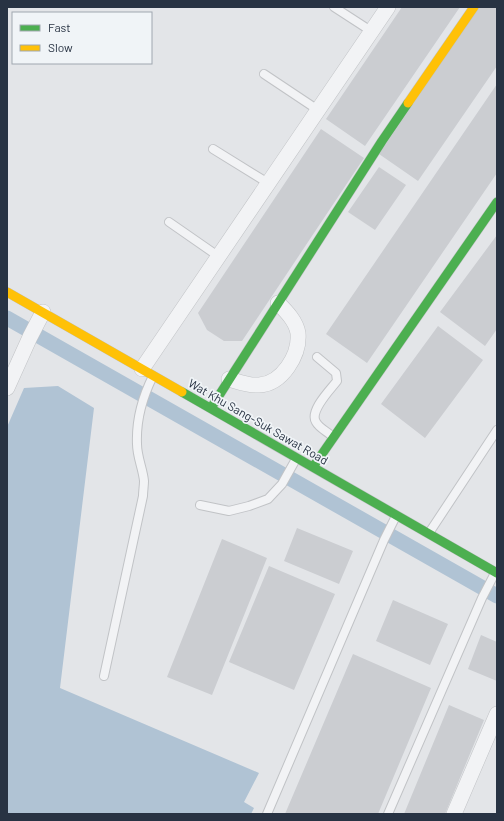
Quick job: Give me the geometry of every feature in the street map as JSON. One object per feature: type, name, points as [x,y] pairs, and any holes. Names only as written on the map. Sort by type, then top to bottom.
[{"type":"street","points":[[148,372],[218,256],[388,7]]},
{"type":"street","points":[[211,408],[382,141],[474,7]]},
{"type":"street","points":[[313,467],[497,202]]},
{"type":"street","name":"Wat Khu Sang-Suk Sawat Road","points":[[7,292],[496,572]]},
{"type":"street","points":[[230,379],[248,385],[260,386],[272,382],[283,374],[293,358],[298,345],[298,332],[292,317],[278,303]]},
{"type":"street","points":[[7,388],[43,312]]},
{"type":"street","points":[[454,814],[497,714]]},
{"type":"lane","points":[[334,7],[371,31]]},
{"type":"lane","points":[[264,74],[318,110]]},
{"type":"lane","points":[[213,149],[268,183]]},
{"type":"lane","points":[[169,222],[218,256]]},
{"type":"lane","points":[[317,357],[336,373],[337,381],[315,409],[313,416],[316,423],[334,437]]},
{"type":"lane","points":[[104,676],[143,496],[144,480],[140,466],[137,444],[142,400],[148,387],[148,372]]},
{"type":"lane","points":[[429,534],[497,430]]},
{"type":"lane","points":[[200,505],[229,511],[268,499],[282,484],[297,458]]},
{"type":"lane","points":[[267,814],[384,540],[397,515]]},
{"type":"lane","points":[[388,814],[482,598],[496,572]]},
{"type":"water","points":[[58,386],[94,408],[60,688],[259,773],[244,802],[254,808],[251,814],[7,814],[7,427],[24,388]]},
{"type":"building","points":[[402,7],[460,7],[365,146],[326,119]]},
{"type":"building","points":[[479,7],[497,7],[497,66],[418,181],[379,154]]},
{"type":"building","points":[[497,84],[497,173],[367,363],[326,334]]},
{"type":"building","points":[[321,129],[364,158],[242,341],[224,341],[207,330],[198,313]]},
{"type":"building","points":[[379,167],[406,185],[375,230],[348,212]]},
{"type":"building","points":[[497,235],[497,329],[485,346],[440,312]]},
{"type":"building","points":[[438,326],[483,360],[425,438],[381,404]]},
{"type":"building","points":[[297,528],[353,551],[339,584],[284,561]]},
{"type":"building","points":[[222,539],[267,558],[212,695],[167,677]]},
{"type":"building","points":[[269,566],[335,594],[294,690],[229,662]]},
{"type":"building","points":[[393,600],[448,624],[430,665],[376,641]]},
{"type":"building","points":[[481,635],[497,642],[497,681],[468,669]]},
{"type":"building","points":[[353,654],[431,688],[378,814],[285,814]]},
{"type":"building","points":[[449,705],[484,720],[445,814],[404,814]]},
{"type":"waterway","points":[[7,318],[497,596]]},
{"type":"traffic: fast","points":[[211,408],[382,141],[408,103]]},
{"type":"traffic: fast","points":[[313,467],[497,202]]},
{"type":"traffic: fast","points":[[182,392],[497,573]]},
{"type":"traffic: slow","points":[[408,103],[474,7]]},
{"type":"traffic: slow","points":[[7,292],[182,392]]}]
